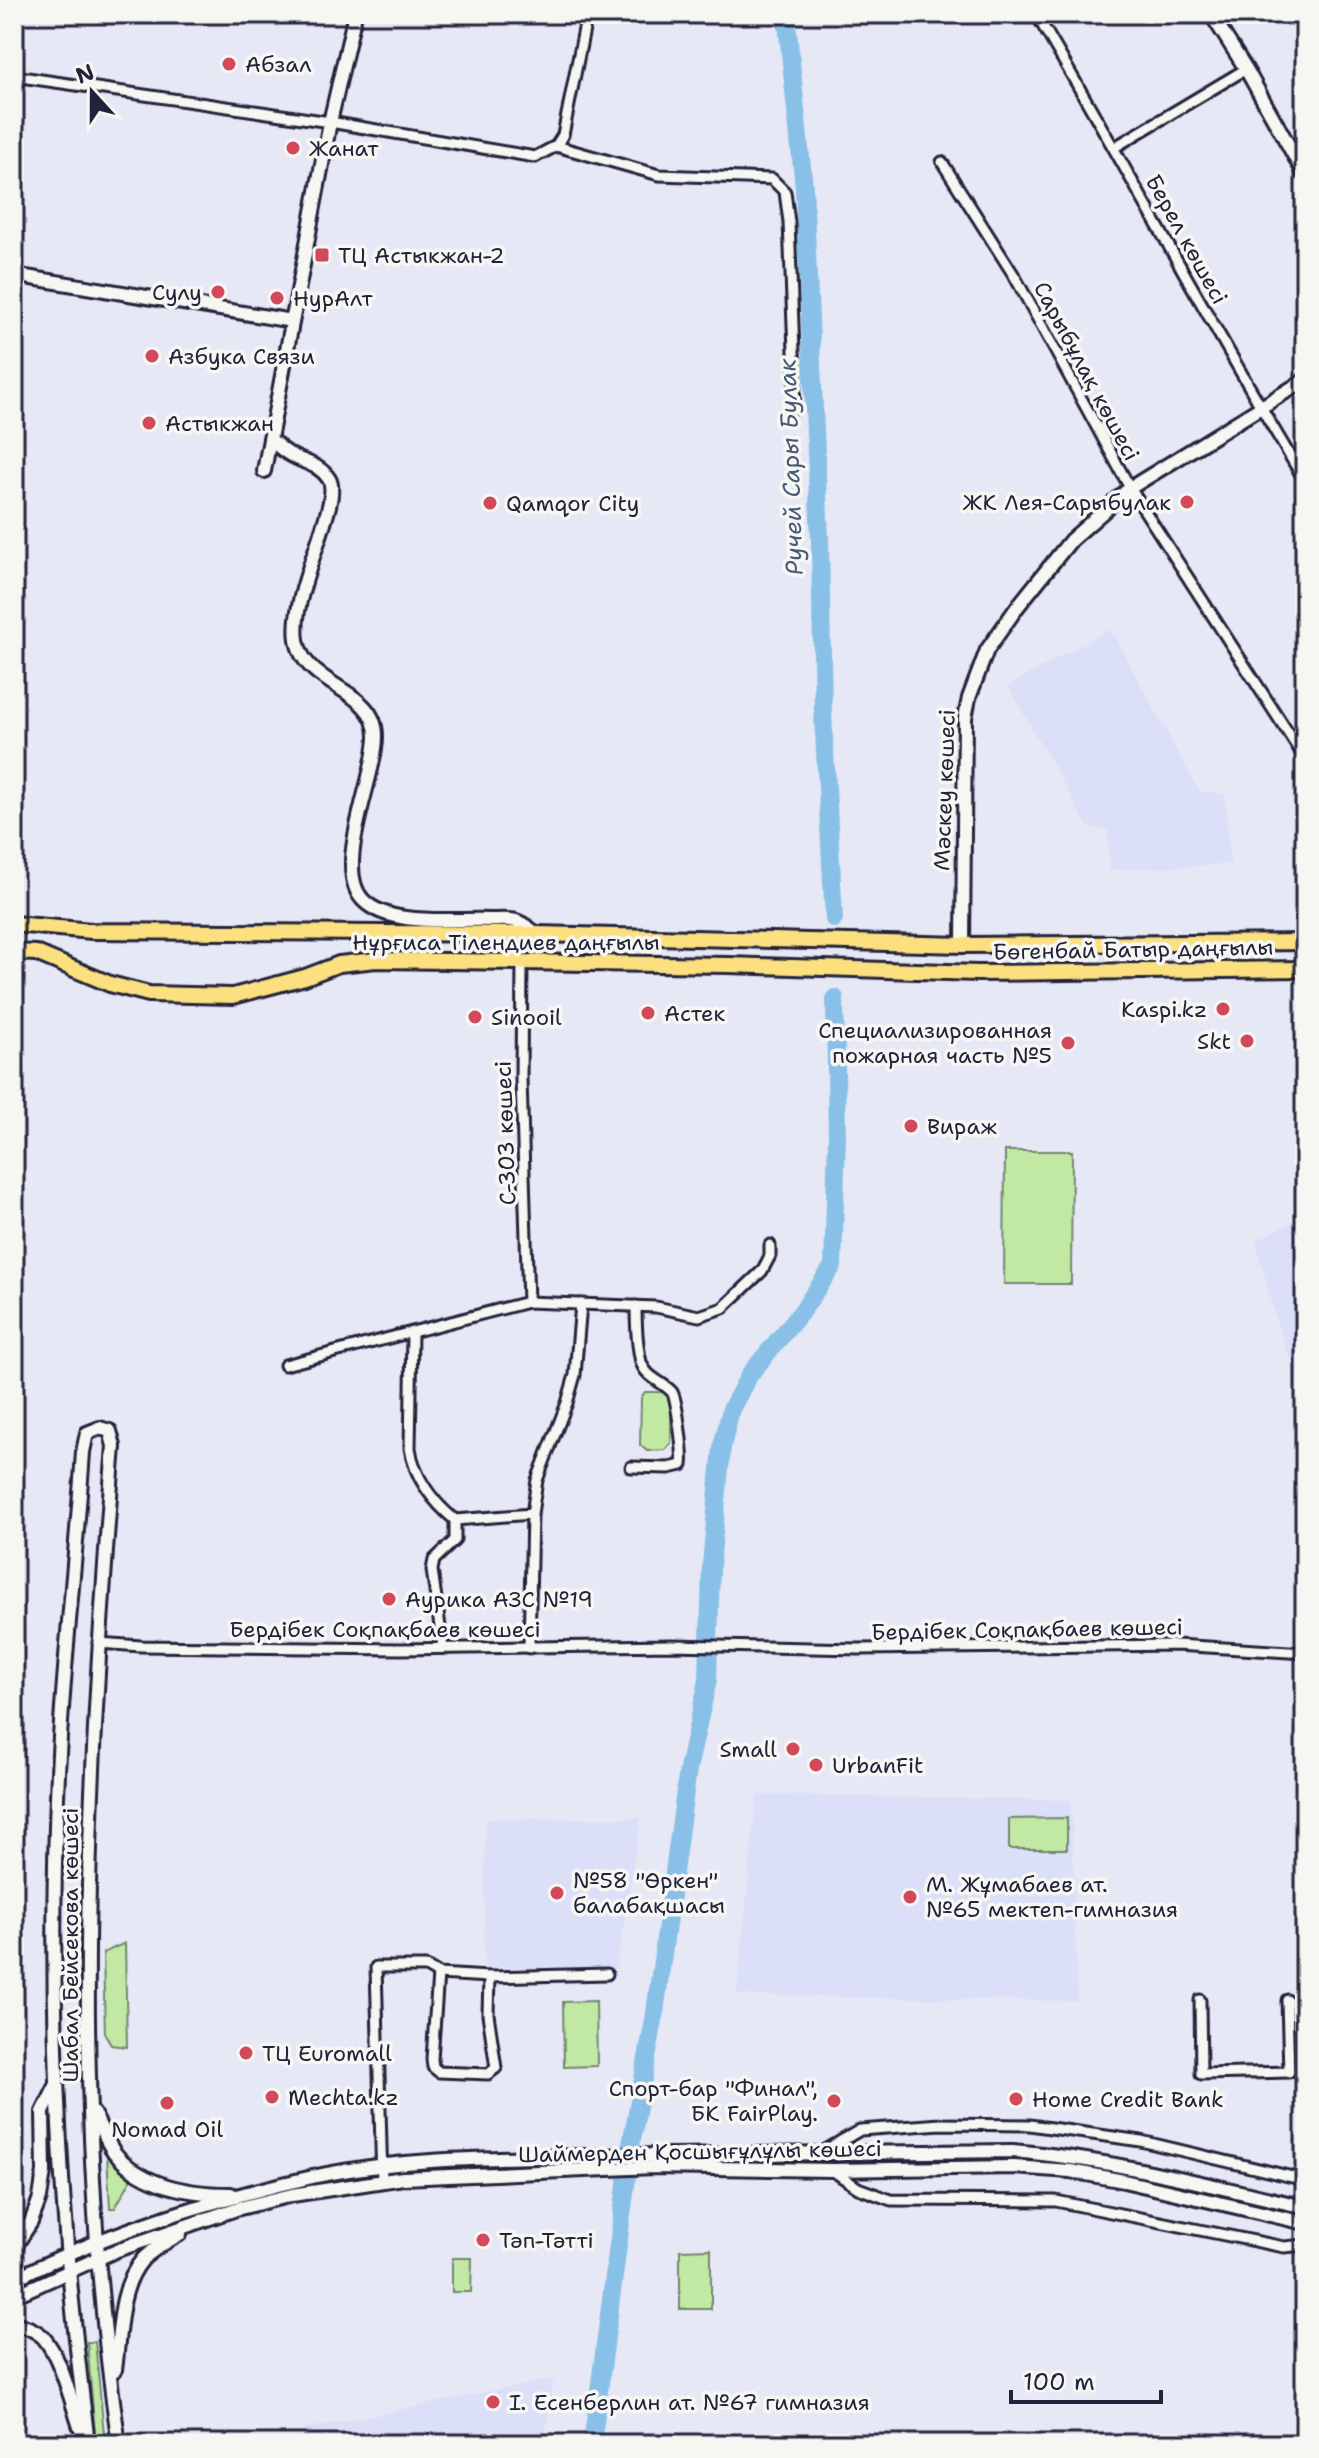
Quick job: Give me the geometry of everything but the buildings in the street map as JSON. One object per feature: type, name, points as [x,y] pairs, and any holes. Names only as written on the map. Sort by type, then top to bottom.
[{"type":"main road","points":[[264,471],[330,122],[355,14]]},
{"type":"main road","points":[[1211,14],[1246,69],[1305,175]]},
{"type":"main road","points":[[14,275],[292,321]]},
{"type":"main road","name":"Мәскеу көшесі","points":[[963,973],[965,718],[987,650],[1071,540],[1130,488],[1305,380]]},
{"type":"main road","points":[[270,439],[289,454],[318,468],[334,487],[304,583],[296,623],[298,647],[304,658],[333,686],[356,697],[367,711],[376,733],[352,856],[354,886],[363,900],[377,911],[404,919],[517,921],[537,934]]},
{"type":"main road","name":"Нұрғиса Тілендиев даңғылы","points":[[14,924],[92,931],[537,934],[963,945]]},
{"type":"main road","points":[[36,953],[37,926]]},
{"type":"main road","points":[[729,965],[730,938]]},
{"type":"main road","name":"Бөгенбай Батыр даңғылы","points":[[963,945],[1305,942]]},
{"type":"main road","name":"Нұрғиса Тілендиев даңғылы","points":[[14,952],[36,953],[149,994],[233,996],[305,977],[339,964],[376,960],[729,965],[963,973]]},
{"type":"main road","name":"Бөгенбай Батыр даңғылы","points":[[963,973],[1305,969]]},
{"type":"main road","name":"Шабал Бейсекова көшесі","points":[[87,2444],[69,2271],[56,2012],[58,1774],[66,1637],[83,1452],[87,1433],[94,1429],[106,1429],[110,1431],[114,1446],[98,1643],[87,1887],[90,2107],[98,2241],[119,2444]]},
{"type":"main road","points":[[14,2248],[31,2222],[40,2198],[44,2172],[43,2112],[59,2081]]},
{"type":"main road","points":[[90,2107],[114,2152],[137,2172],[182,2191],[247,2194]]},
{"type":"main road","name":"Шаймерден Қосшығұлұлы көшесі","points":[[14,2296],[100,2258],[236,2209],[292,2195],[382,2181],[611,2162],[822,2152],[1012,2151],[1066,2155],[1305,2207]]},
{"type":"main road","name":"Шаймерден Қосшығұлұлы көшесі","points":[[14,2279],[68,2253],[172,2215],[319,2176],[457,2159],[611,2162]]},
{"type":"main road","name":"Шаймерден Қосшығұлұлы көшесі","points":[[654,2160],[832,2170],[1014,2167],[1070,2171],[1305,2223]]},
{"type":"main road","points":[[112,2393],[126,2290],[133,2273],[145,2257],[194,2225]]},
{"type":"main road","points":[[14,2323],[33,2329],[43,2337],[53,2353],[87,2444]]},
{"type":"street","points":[[14,76],[330,122],[535,157],[552,148],[563,135],[587,14]]},
{"type":"street","name":"Берел көшесі","points":[[1036,14],[1305,481]]},
{"type":"street","points":[[1115,147],[1246,69]]},
{"type":"street","points":[[552,148],[659,175],[772,179],[779,184],[785,192],[789,222],[794,409]]},
{"type":"street","name":"Сарыбұлақ көшесі","points":[[942,162],[1015,277],[1130,488],[1302,748],[1305,759]]},
{"type":"street","name":"С-303 көшесі","points":[[522,962],[521,1079],[528,1302]]},
{"type":"street","points":[[285,1365],[528,1302],[656,1307],[699,1316],[723,1308],[762,1271],[770,1256],[770,1245]]},
{"type":"street","points":[[529,1648],[532,1514],[537,1480],[575,1375],[581,1304]]},
{"type":"street","points":[[631,1467],[669,1468],[682,1465],[684,1457],[675,1397],[670,1389],[649,1375],[642,1364],[636,1306]]},
{"type":"street","points":[[412,1334],[410,1448],[413,1466],[431,1496],[455,1520],[455,1540],[434,1560],[432,1570],[443,1648]]},
{"type":"street","points":[[455,1520],[532,1514]]},
{"type":"street","name":"Бердібек Соқпақбаев көшесі","points":[[98,1643],[443,1648],[697,1645],[859,1649],[1176,1645],[1305,1653]]},
{"type":"street","points":[[382,2181],[376,1967],[426,1967],[438,1974],[489,1977],[607,1974]]},
{"type":"street","points":[[438,1974],[432,2059],[433,2067],[439,2072],[488,2074],[496,2068],[488,2014],[489,1977]]},
{"type":"street","points":[[1200,2000],[1201,2074],[1289,2072],[1287,2000]]},
{"type":"street","points":[[822,2152],[860,2130],[941,2124],[1030,2125],[1141,2141],[1305,2180]]},
{"type":"street","points":[[832,2170],[858,2188],[891,2200],[1056,2201],[1284,2247],[1305,2245]]},
{"type":"shaded area","points":[[1110,629],[1199,791],[1225,794],[1230,864],[1110,870],[1108,830],[1088,827],[1008,686]]},
{"type":"shaded area","points":[[1305,1215],[1305,1397],[1277,1324],[1256,1241]]},
{"type":"shaded area","name":"М. Жұмабаев ат. №65 мектеп-гимназия","points":[[757,1795],[1071,1800],[1077,2001],[737,1995]]},
{"type":"shaded area","name":"№58 \"Өркен\" балабақшасы","points":[[641,1818],[616,1969],[484,1968],[485,1819]]},
{"type":"shaded area","name":"І. Есенберлин ат. №67 гимназия","points":[[553,2379],[544,2444],[308,2444],[305,2429]]},
{"type":"green space","points":[[1005,1151],[1072,1151],[1071,1284],[1004,1284]]},
{"type":"green space","points":[[645,1392],[664,1392],[671,1397],[671,1443],[665,1450],[647,1451],[640,1445],[641,1398]]},
{"type":"green space","points":[[1067,1818],[1067,1849],[1009,1849],[1009,1819]]},
{"type":"green space","points":[[125,1943],[127,2047],[111,2045],[105,2034],[103,1953]]},
{"type":"green space","points":[[596,2001],[597,2066],[564,2067],[563,2002]]},
{"type":"green space","points":[[107,2155],[132,2178],[115,2208],[110,2208]]},
{"type":"green space","points":[[711,2249],[711,2309],[680,2309],[680,2250]]},
{"type":"green space","points":[[452,2258],[472,2258],[471,2292],[452,2292]]},
{"type":"green space","points":[[87,2342],[95,2342],[105,2444],[96,2444]]},
{"type":"waterway","name":"Ручей Сары Булак","points":[[786,14],[804,187],[820,540],[823,713],[834,919]]},
{"type":"waterway","points":[[592,2444],[632,2139],[654,2020],[688,1769],[708,1680],[711,1565],[722,1447],[731,1409],[750,1374],[802,1311],[833,1266],[837,1139],[835,998]]},
{"type":"place","name":"Абзал","points":[[229,64]]},
{"type":"place","name":"Жанат","points":[[293,148]]},
{"type":"place","name":"ТЦ Астыкжан-2","points":[[322,255]]},
{"type":"place","name":"Сулу","points":[[218,292]]},
{"type":"place","name":"НурАлт","points":[[277,298]]},
{"type":"place","name":"Азбука Связи","points":[[152,356]]},
{"type":"place","name":"Астыкжан","points":[[149,423]]},
{"type":"place","name":"ЖК Лея-Сарыбулак","points":[[1187,502]]},
{"type":"place","name":"Qamqor City","points":[[490,503]]},
{"type":"place","name":"Kaspi.kz","points":[[1223,1009]]},
{"type":"place","name":"Астек","points":[[648,1013]]},
{"type":"place","name":"Sinooil","points":[[475,1017]]},
{"type":"place","name":"Skt","points":[[1247,1041]]},
{"type":"place","name":"Специализированная пожарная часть №5","points":[[1068,1043]]},
{"type":"place","name":"Вираж","points":[[911,1126]]},
{"type":"place","name":"Аурика АЗС №19","points":[[389,1599]]},
{"type":"place","name":"Small","points":[[793,1749]]},
{"type":"place","name":"UrbanFit","points":[[816,1765]]},
{"type":"place","name":"№58 \"Өркен\" балабақшасы","points":[[557,1893]]},
{"type":"place","name":"М. Жұмабаев ат. №65 мектеп-гимназия","points":[[910,1897]]},
{"type":"place","name":"ТЦ Euromall","points":[[246,2053]]},
{"type":"place","name":"Mechta.kz","points":[[272,2097]]},
{"type":"place","name":"Home Credit Bank","points":[[1016,2099]]},
{"type":"place","name":"Спорт-бар \"Финал\", БК FairPlay.","points":[[834,2101]]},
{"type":"place","name":"Nomad Oil","points":[[167,2103]]},
{"type":"place","name":"Тәп-Тәтті","points":[[483,2240]]},
{"type":"place","name":"І. Есенберлин ат. №67 гимназия","points":[[493,2402]]}]
